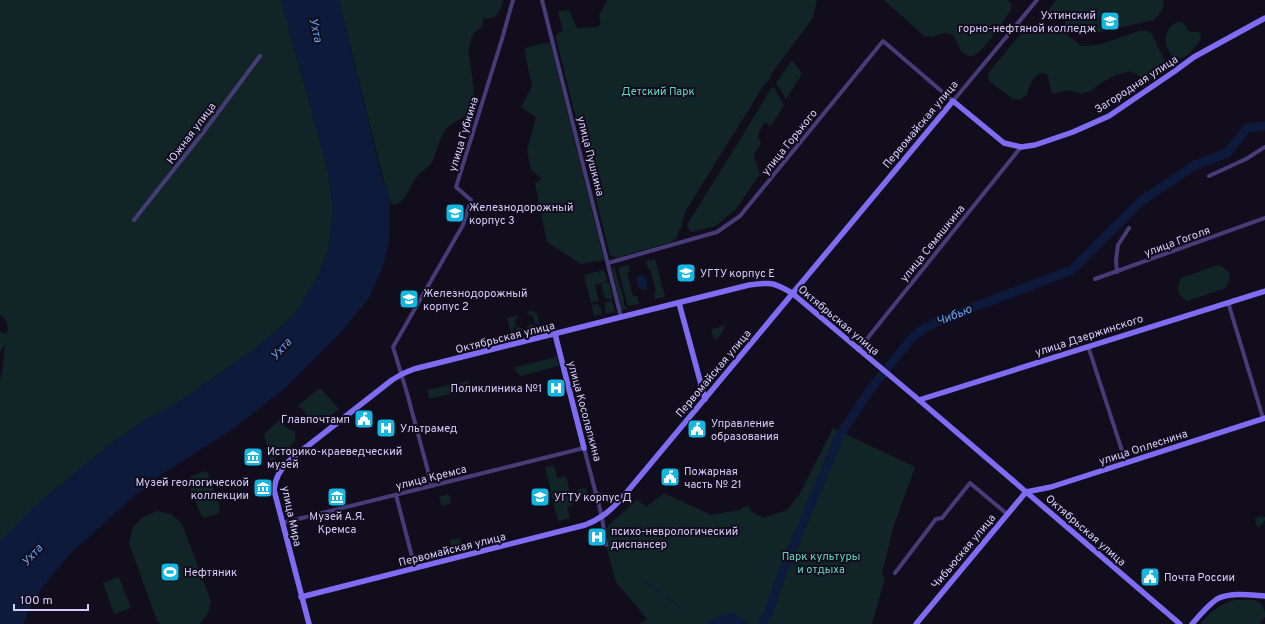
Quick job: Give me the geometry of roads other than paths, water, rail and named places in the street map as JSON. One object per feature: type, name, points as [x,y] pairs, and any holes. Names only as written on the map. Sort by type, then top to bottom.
[{"type":"main road","name":"Загородная улица","points":[[953,101],[1004,143],[1020,147],[1035,145],[1073,132],[1109,116],[1194,57],[1265,18]]},
{"type":"main road","name":"Первомайская улица","points":[[301,597],[586,525],[602,517],[622,498],[953,101]]},
{"type":"main road","name":"Октябрьская улица","points":[[402,374],[414,369],[749,285],[766,283],[776,284],[792,293],[1180,624]]},
{"type":"main road","name":"улица Дзержинского","points":[[919,400],[1265,291]]},
{"type":"main road","points":[[680,303],[705,398]]},
{"type":"main road","name":"улица Косолапкина","points":[[555,334],[584,448]]},
{"type":"main road","name":"улица Мира","points":[[309,624],[282,523],[274,490],[274,483],[283,466],[291,459],[402,374]]},
{"type":"main road","name":"улица Оплеснина","points":[[1026,492],[1051,487],[1264,418]]},
{"type":"main road","name":"Чибьюская улица","points":[[916,624],[1026,492]]},
{"type":"main road","points":[[1192,624],[1217,599],[1228,595],[1242,594],[1265,596]]},
{"type":"street","name":"улица Губкина","points":[[402,374],[393,347],[463,225],[471,200],[456,187],[513,0]]},
{"type":"street","name":"улица Пушкина","points":[[542,0],[621,317]]},
{"type":"street","name":"Первомайская улица","points":[[953,101],[1037,0]]},
{"type":"street","name":"улица Горького","points":[[608,263],[717,232],[740,216],[883,42],[953,101]]},
{"type":"street","name":"Южная улица","points":[[134,220],[202,134],[260,56]]},
{"type":"street","name":"улица Семяшкина","points":[[858,350],[1020,147]]},
{"type":"street","points":[[1209,176],[1246,159],[1265,147]]},
{"type":"street","name":"улица Гоголя","points":[[1095,279],[1265,218]]},
{"type":"street","points":[[1117,272],[1116,260],[1118,245],[1129,228]]},
{"type":"street","points":[[1228,302],[1264,418]]},
{"type":"street","points":[[1088,346],[1126,463]]},
{"type":"street","points":[[402,374],[432,486]]},
{"type":"street","name":"улица Кремса","points":[[282,523],[584,448]]},
{"type":"street","name":"улица Косолапкина","points":[[584,448],[602,517],[606,545]]},
{"type":"street","points":[[895,573],[936,519],[942,518],[970,483],[1007,514]]},
{"type":"street","points":[[596,493],[606,500],[614,501],[622,498]]},
{"type":"street","points":[[396,495],[415,568]]},
{"type":"water","name":"Ухта","points":[[281,0],[339,0],[383,182],[387,187],[389,194],[389,244],[382,269],[369,298],[342,331],[283,390],[233,429],[164,473],[134,496],[69,555],[42,588],[28,611],[24,624],[0,624],[0,542],[36,505],[113,442],[147,419],[190,394],[257,347],[293,316],[319,275],[329,246],[333,209],[328,171]]},
{"type":"water","points":[[643,275],[647,281],[647,288],[644,290],[640,289],[637,284],[637,277]]},
{"type":"water","points":[[726,613],[736,614],[750,624],[704,624]]},
{"type":"waterway","name":"Чибью","points":[[762,624],[769,611],[780,578],[840,435],[870,390],[912,338],[926,327],[953,315],[1072,270],[1140,202],[1195,165],[1227,153],[1247,128],[1265,126]]},
{"type":"waterway","points":[[645,581],[682,610]]},
{"type":"place","name":"Ухтинский горно-нефтяной колледж","points":[[1110,21]]},
{"type":"place","name":"Железнодорожный корпус 3","points":[[455,213]]},
{"type":"place","name":"УГТУ корпус Е","points":[[686,273]]},
{"type":"place","name":"Железнодорожный корпус 2","points":[[409,299]]},
{"type":"place","name":"Поликлиника №1","points":[[556,388]]},
{"type":"place","name":"Главпочтамп","points":[[364,419]]},
{"type":"place","name":"Ультрамед","points":[[386,428]]},
{"type":"place","name":"Управление образования","points":[[697,429]]},
{"type":"place","name":"Историко-краеведческий музей","points":[[253,457]]},
{"type":"place","name":"Пожарная часть № 21","points":[[670,477]]},
{"type":"place","name":"Музей геологической коллекции","points":[[263,488]]},
{"type":"place","name":"Музей А.Я. Кремса","points":[[337,497]]},
{"type":"place","name":"УГТУ корпус Д","points":[[540,497]]},
{"type":"place","name":"психо-неврологический диспансер","points":[[597,537]]},
{"type":"place","name":"Нефтяник","points":[[170,572]]},
{"type":"place","name":"Почта России","points":[[1150,577]]},
{"type":"park label","name":"Детский Парк","points":[[658,91]]},
{"type":"park label","name":"Парк культуры и отдыха","points":[[821,562]]}]
